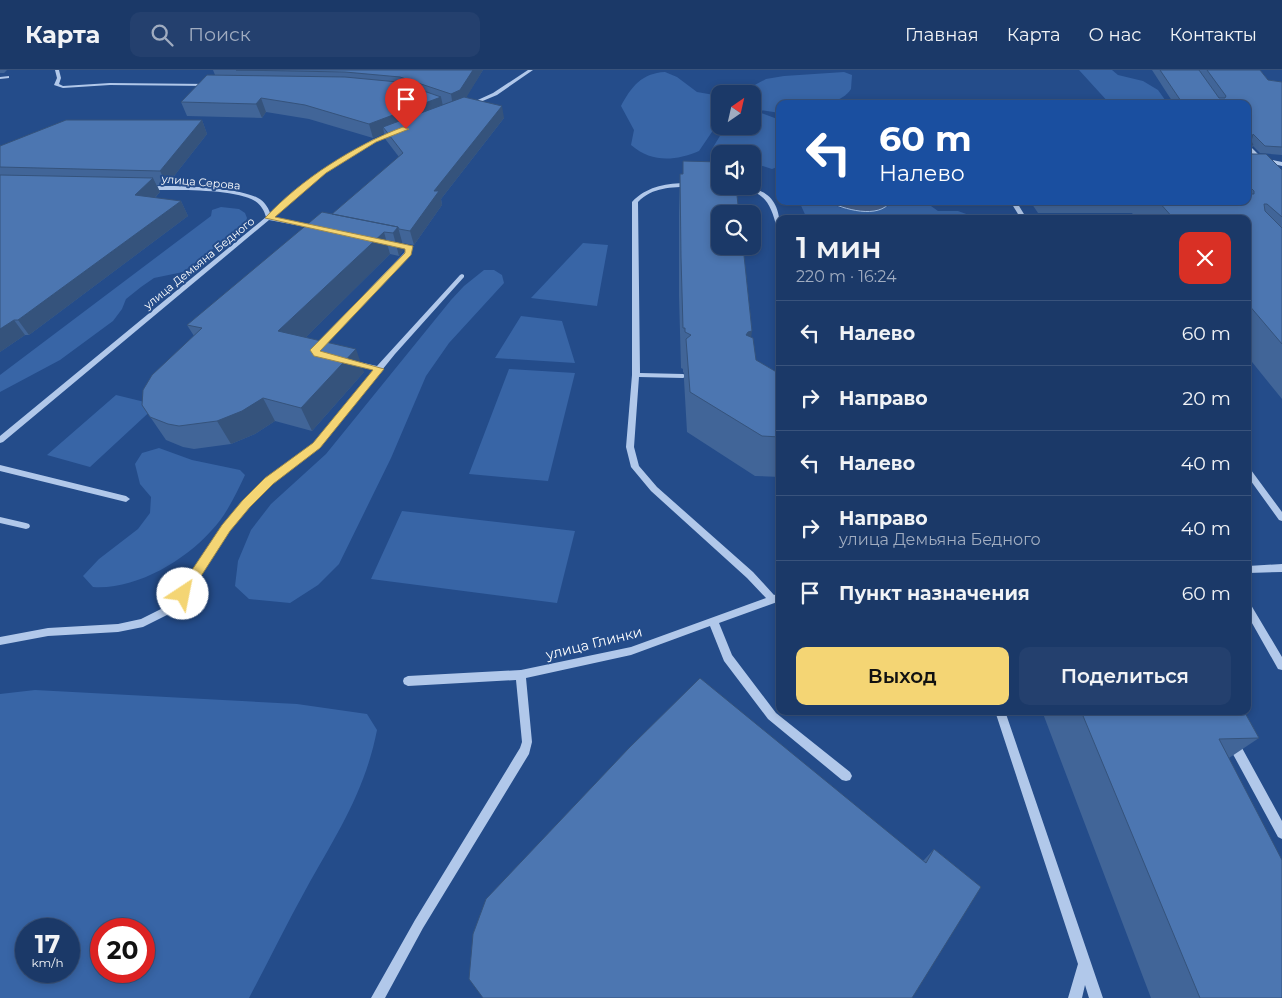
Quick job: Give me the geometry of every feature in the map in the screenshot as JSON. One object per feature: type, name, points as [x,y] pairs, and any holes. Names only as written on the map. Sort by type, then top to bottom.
[{"type":"street","points":[[57,70],[59,78],[56,85],[63,87],[110,84],[215,85]]},
{"type":"street","points":[[462,108],[495,94],[531,70]]},
{"type":"street","points":[[0,78],[7,78]]},
{"type":"street","name":"улица Демьяна Бедного","points":[[0,440],[323,172],[374,140],[400,131]]},
{"type":"street","points":[[1251,149],[1260,159],[1282,164]]},
{"type":"street","points":[[700,186],[659,187],[648,191],[635,202],[636,375],[630,446],[635,467],[654,490],[776,598]]},
{"type":"street","name":"улица Серова","points":[[140,188],[233,193],[255,198],[267,208],[269,218]]},
{"type":"street","points":[[761,192],[766,195],[776,208],[777,215]]},
{"type":"street","points":[[269,218],[326,230]]},
{"type":"street","points":[[310,235],[317,229]]},
{"type":"street","points":[[317,354],[315,350],[318,346],[408,253],[410,247],[382,241]]},
{"type":"street","points":[[0,641],[48,632],[118,628],[143,623],[164,612],[183,594],[226,528],[246,504],[269,481],[316,446],[379,369],[462,276]]},
{"type":"street","points":[[344,360],[379,369]]},
{"type":"street","points":[[636,375],[683,376]]},
{"type":"street","points":[[0,468],[126,499]]},
{"type":"street","points":[[1251,476],[1282,518]]},
{"type":"street","points":[[0,520],[26,526]]},
{"type":"street","points":[[1251,570],[1282,568]]},
{"type":"street","name":"улица Глинки","points":[[408,681],[521,675],[631,651],[776,598]]},
{"type":"street","points":[[1251,613],[1282,666]]},
{"type":"street","points":[[713,621],[728,658],[772,716],[846,776]]},
{"type":"street","points":[[378,998],[419,924],[525,750],[521,675]]},
{"type":"street","points":[[1001,715],[1096,998]]},
{"type":"street","points":[[1226,729],[1282,833]]},
{"type":"street","points":[[1074,998],[1084,965]]},
{"type":"shaded area","points":[[1079,70],[1112,70],[1118,75],[1143,81],[1158,90],[1165,100],[1106,100]]},
{"type":"shaded area","points":[[665,72],[677,77],[697,92],[711,94],[711,133],[699,151],[681,157],[664,158],[647,155],[631,145],[634,130],[621,106],[638,82],[657,73]]},
{"type":"shaded area","points":[[844,72],[852,75],[851,89],[845,96],[837,100],[776,100],[776,112],[761,110],[761,85],[755,85],[766,79]]},
{"type":"shaded area","points":[[761,113],[776,119],[776,168],[772,169],[761,166],[761,145],[714,145],[721,135],[761,135]]},
{"type":"shaded area","points":[[801,205],[835,205],[841,208],[930,205],[938,211],[958,211],[969,215],[805,215]]},
{"type":"shaded area","points":[[837,205],[887,205],[878,210],[870,211],[851,210]]},
{"type":"shaded area","points":[[221,207],[239,209],[245,213],[247,218],[245,224],[183,272],[154,278],[141,287],[126,299],[122,309],[113,321],[60,360],[0,392],[0,375],[211,216],[212,210]]},
{"type":"shaded area","points":[[583,243],[608,245],[597,306],[531,298]]},
{"type":"shaded area","points":[[484,270],[494,270],[502,275],[504,283],[449,343],[426,376],[391,458],[339,564],[318,585],[290,603],[249,599],[235,586],[238,561],[251,530],[271,504],[326,454],[451,300],[464,286]]},
{"type":"shaded area","points":[[521,316],[562,321],[575,363],[495,358]]},
{"type":"shaded area","points":[[509,369],[575,373],[548,481],[469,474]]},
{"type":"shaded area","points":[[116,395],[157,405],[90,467],[47,455]]},
{"type":"shaded area","points":[[159,448],[192,460],[240,470],[245,475],[221,519],[187,553],[157,572],[141,579],[109,587],[93,587],[83,576],[99,559],[138,529],[150,513],[151,497],[140,484],[135,464],[142,453]]},
{"type":"shaded area","points":[[402,511],[575,531],[557,603],[371,579]]},
{"type":"shaded area","points":[[35,690],[297,704],[367,714],[377,730],[372,752],[357,793],[249,998],[0,998],[0,694]]},
{"type":"building","points":[[236,70],[473,70],[460,90],[451,94],[400,77],[345,72]]},
{"type":"building","points":[[1160,70],[1199,70],[1219,98],[1225,98],[1226,96],[1207,70],[1260,70],[1268,80],[1282,82],[1282,147],[1265,146],[1253,134],[1251,141],[1251,100],[1180,100]]},
{"type":"building","points":[[207,75],[345,77],[398,82],[441,97],[369,124],[305,105],[261,98],[256,104],[181,102]]},
{"type":"building","points":[[464,97],[502,106],[434,191],[439,191],[410,231],[332,214],[403,153],[383,127]]},
{"type":"building","points":[[66,120],[202,120],[160,171],[0,167],[0,146]]},
{"type":"building","points":[[1251,154],[1266,154],[1282,170],[1282,217],[1267,204],[1264,204],[1265,211],[1282,228],[1282,344],[1251,308],[1251,215],[1170,215],[1162,205],[1251,205],[1251,194],[1254,194],[1251,188]]},
{"type":"building","points":[[683,161],[711,162],[711,195],[737,195],[738,205],[711,205],[711,255],[744,255],[752,331],[746,335],[753,338],[756,360],[776,372],[776,437],[762,436],[690,392],[686,339],[691,335],[685,332],[685,328],[683,328],[680,174],[683,174]]},
{"type":"building","points":[[0,175],[153,178],[135,195],[181,201],[18,320],[14,320],[0,329]]},
{"type":"building","points":[[322,212],[398,227],[393,233],[384,232],[278,331],[356,349],[301,408],[263,398],[242,411],[217,421],[179,426],[150,417],[142,405],[143,390],[152,375],[202,328],[187,325]]},
{"type":"building","points":[[700,678],[926,863],[934,849],[981,887],[912,998],[483,998],[469,979],[473,934],[486,899],[629,748]]},
{"type":"building","points":[[1083,715],[1246,715],[1259,738],[1219,739],[1282,860],[1282,998],[1200,998]]},
{"type":"route","points":[[183,594],[226,528],[246,504],[269,481],[316,446],[379,369],[317,354],[315,350],[408,253],[410,247],[269,218],[323,172],[374,140],[406,129]]}]
